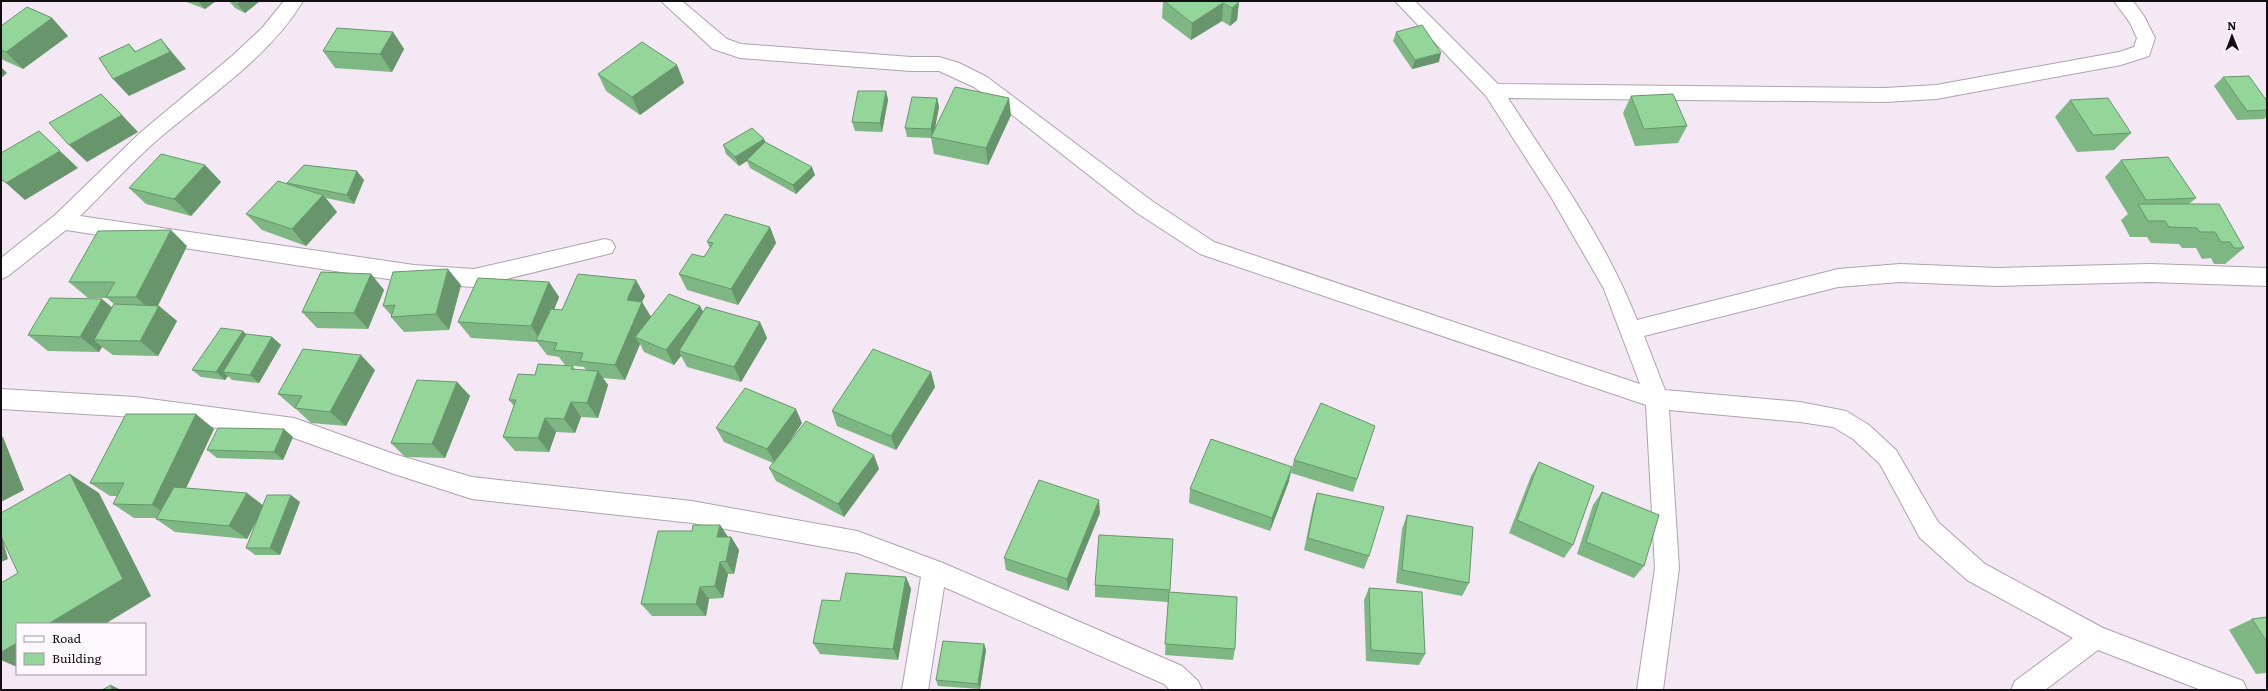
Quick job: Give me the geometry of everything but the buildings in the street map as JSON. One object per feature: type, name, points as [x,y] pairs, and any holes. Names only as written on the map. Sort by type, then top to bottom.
[{"type":"street","points":[[1,270],[62,221],[148,138],[240,61],[269,32],[294,1]]},
{"type":"street","points":[[670,1],[720,44],[740,50],[911,64],[938,64],[958,71],[998,94],[1135,200],[1182,234],[1207,248],[1657,399],[1800,412],[1838,418],[1861,432],[1888,457],[1929,530],[1976,572],[2095,637],[2234,690]]},
{"type":"street","points":[[1404,1],[1493,91],[1566,205],[1614,287],[1632,330],[1657,399],[1667,568],[1650,690]]},
{"type":"street","points":[[1493,91],[1832,96],[1936,92],[2121,58],[2142,51],[2146,38],[2138,21],[2123,1]]},
{"type":"street","points":[[62,221],[414,274],[474,278],[605,247]]},
{"type":"street","points":[[1632,330],[1838,278],[1900,272],[1997,278],[2150,273],[2267,277]]},
{"type":"street","points":[[1,399],[135,407],[294,428],[394,464],[472,488],[692,512],[857,542],[934,571],[1173,675],[1189,690]]},
{"type":"street","points":[[915,690],[934,571]]},
{"type":"street","points":[[2024,690],[2095,637]]}]
